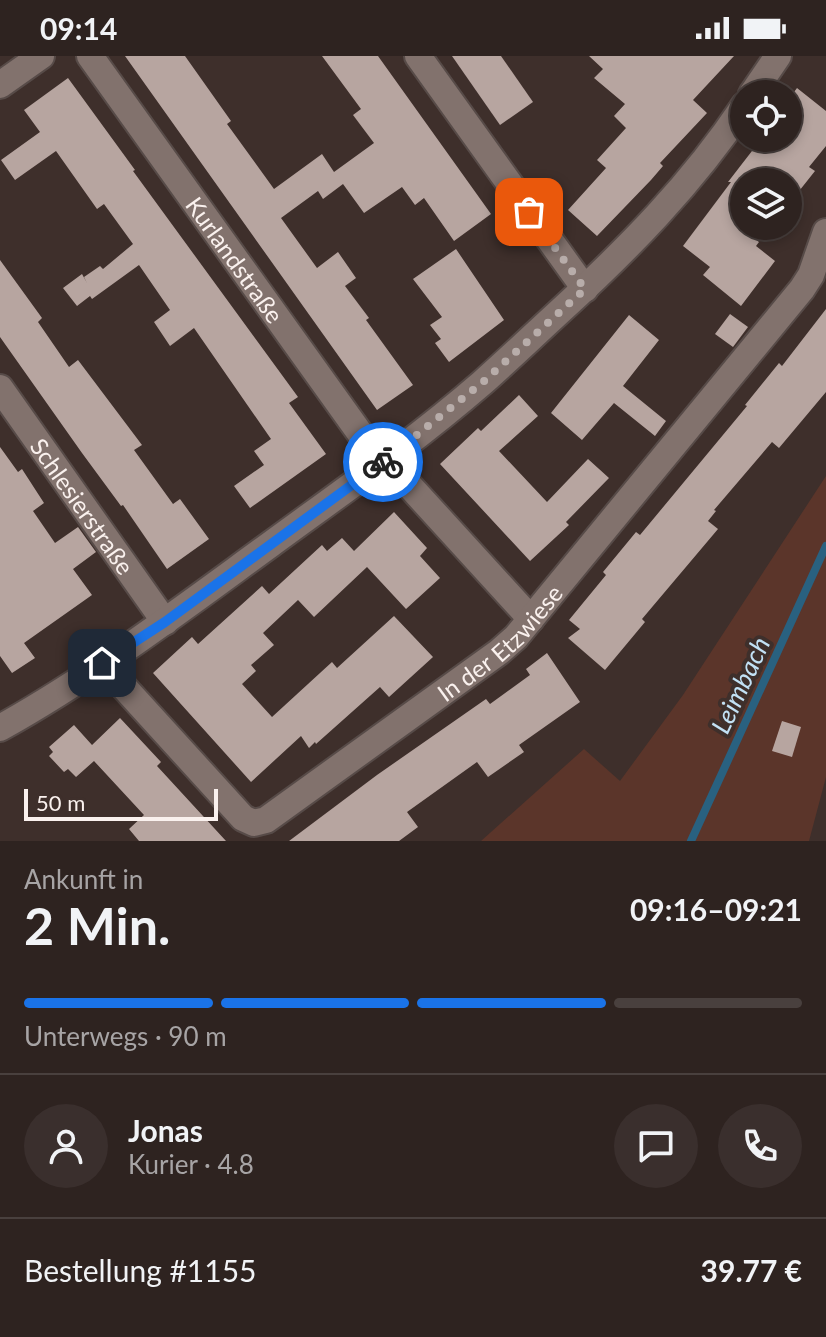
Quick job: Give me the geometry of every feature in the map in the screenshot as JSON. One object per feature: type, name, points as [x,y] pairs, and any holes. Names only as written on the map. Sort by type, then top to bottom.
[{"type":"street","points":[[0,85],[41,56]]},
{"type":"street","name":"Kurlandstraße","points":[[90,56],[384,462],[531,619]]},
{"type":"street","points":[[418,56],[585,289]]},
{"type":"street","points":[[762,80],[778,56]]},
{"type":"street","points":[[0,728],[165,622],[384,462],[483,382],[585,289],[669,203],[730,126]]},
{"type":"street","name":"In der Etzwiese","points":[[102,663],[246,821],[266,820],[506,647],[802,289],[811,275],[826,232]]},
{"type":"street","name":"Schlesierstraße","points":[[0,388],[165,622]]},
{"type":"shaded area","points":[[826,476],[826,777],[809,841],[481,841],[584,749],[620,781],[683,695]]},
{"type":"building","points":[[125,56],[185,56],[231,121],[227,124],[274,189],[322,154],[334,172],[374,143],[353,115],[361,109],[322,56],[378,56],[491,214],[454,241],[424,198],[415,205],[402,187],[364,213],[343,184],[323,199],[318,191],[281,218],[317,268],[338,252],[356,278],[345,286],[413,385],[377,410]]},
{"type":"building","points":[[452,56],[501,56],[533,102],[500,125]]},
{"type":"building","points":[[589,56],[734,56],[693,100],[707,113],[660,163],[663,166],[651,180],[597,236],[568,210],[606,168],[597,160],[626,128],[614,116],[625,104],[594,78],[603,69]]},
{"type":"building","points":[[68,78],[298,397],[289,403],[326,454],[250,508],[234,486],[264,465],[254,451],[271,439],[194,328],[170,346],[154,322],[170,310],[139,265],[92,299],[90,296],[77,306],[63,288],[82,274],[87,283],[84,277],[100,266],[103,269],[133,244],[104,204],[97,209],[56,151],[15,180],[1,160],[40,132],[24,110]]},
{"type":"building","points":[[802,92],[826,111],[826,146],[809,167],[815,171],[802,187],[802,168],[739,168],[751,152],[802,152]]},
{"type":"building","points":[[730,183],[730,240],[756,240],[759,242],[756,246],[775,261],[741,306],[703,275],[710,267],[683,246]]},
{"type":"building","points":[[456,249],[504,320],[449,362],[435,343],[441,339],[430,325],[442,317],[413,279]]},
{"type":"building","points":[[0,260],[42,318],[38,322],[69,367],[78,360],[142,445],[134,450],[173,504],[180,499],[209,539],[167,569],[0,337]]},
{"type":"building","points":[[826,309],[826,392],[779,448],[772,442],[714,510],[708,521],[718,529],[642,619],[645,622],[605,670],[568,638],[580,629],[569,620],[636,532],[640,535]]},
{"type":"building","points":[[730,314],[748,327],[733,347],[715,334]]},
{"type":"building","points":[[629,315],[659,340],[623,386],[666,421],[655,436],[614,403],[582,440],[551,413]]},
{"type":"building","points":[[519,395],[538,416],[499,451],[547,502],[588,459],[609,478],[566,522],[569,525],[530,561],[440,464]]},
{"type":"building","points":[[0,447],[18,472],[22,469],[44,503],[33,511],[55,543],[78,527],[96,552],[73,569],[92,595],[24,643],[35,658],[12,673],[0,656]]},
{"type":"building","points":[[394,512],[427,548],[420,556],[440,578],[406,609],[367,567],[314,617],[298,600],[263,633],[274,645],[251,665],[256,671],[242,684],[272,717],[332,662],[337,668],[394,616],[433,657],[389,697],[380,687],[316,744],[309,748],[301,736],[251,782],[153,673],[192,637],[198,644],[262,586],[269,594],[322,545],[327,551],[342,538],[354,551]]},
{"type":"building","points":[[547,653],[580,702],[519,745],[524,752],[488,777],[477,762],[407,812],[418,827],[399,841],[289,841],[486,699],[490,704],[530,675],[526,669]]},
{"type":"building","points":[[120,718],[161,762],[157,766],[226,841],[139,841],[129,829],[144,815],[94,761],[76,777],[68,769],[64,772],[49,756],[53,752],[49,747],[74,725],[92,745]]},
{"type":"building","points":[[782,721],[801,727],[792,757],[772,751]]},
{"type":"waterway","name":"Leimbach","points":[[691,841],[826,546]]},
{"type":"way so far","points":[[383,462],[483,382],[585,289],[529,212]]},
{"type":"route","points":[[102,663],[165,622],[383,462]]}]
